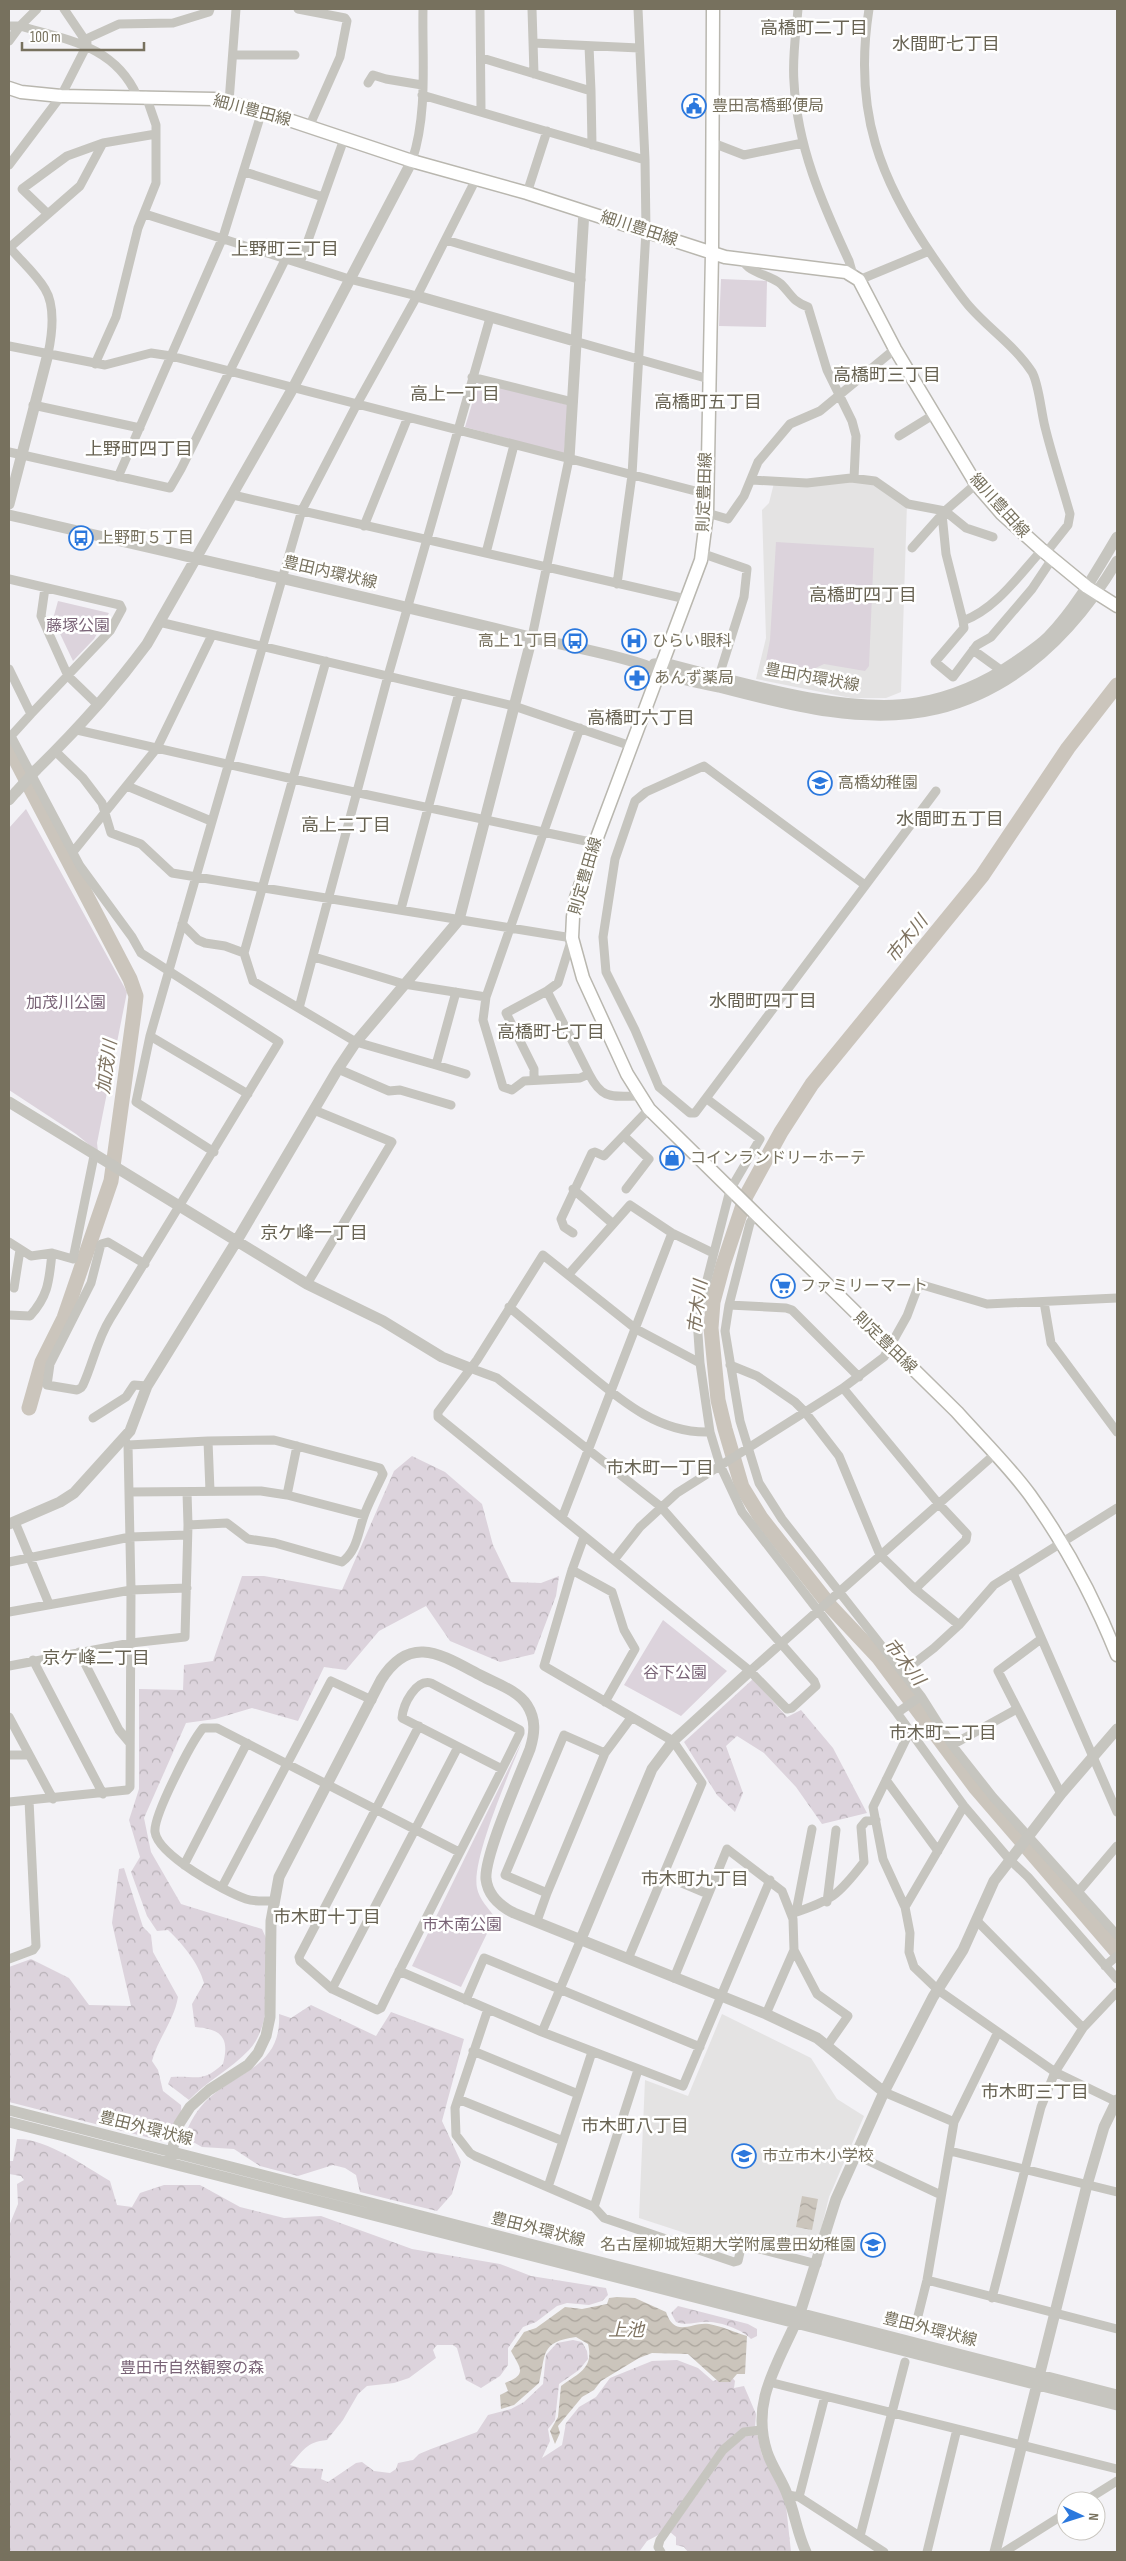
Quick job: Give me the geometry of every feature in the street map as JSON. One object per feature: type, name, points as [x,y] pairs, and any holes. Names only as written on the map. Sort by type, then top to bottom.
[{"type":"main road","name":"則定豊田線","points":[[713,9],[712,253],[706,513],[701,553],[662,668],[594,843],[576,898],[572,938],[583,978],[617,1053],[649,1109],[956,1412],[995,1454],[1029,1495],[1062,1542],[1099,1610],[1117,1655]]},
{"type":"main road","name":"細川豊田線","points":[[9,88],[21,92],[61,96],[206,98],[228,102],[309,126],[412,162],[527,193],[712,253],[742,259],[828,268],[856,277],[933,416],[976,484],[1002,514],[1046,554],[1092,590],[1117,606]]},
{"type":"street","points":[[9,41],[20,26],[37,9]]},
{"type":"street","points":[[64,9],[87,43],[116,65],[142,96],[156,125],[156,183],[138,228],[116,316],[95,364]]},
{"type":"street","points":[[9,165],[61,96],[87,43],[119,24],[173,23],[209,12],[210,9]]},
{"type":"street","points":[[228,102],[236,9]]},
{"type":"street","points":[[298,9],[328,12],[347,21],[340,57],[309,126]]},
{"type":"street","points":[[12,796],[77,730],[122,678],[159,622],[293,388],[412,162],[418,142],[422,90],[423,9]]},
{"type":"street","points":[[480,9],[482,110]]},
{"type":"street","points":[[532,9],[534,74]]},
{"type":"street","points":[[617,584],[632,475],[646,231],[645,160],[638,9]]},
{"type":"street","points":[[798,9],[794,80],[803,143],[811,174],[856,277],[929,251]]},
{"type":"street","points":[[869,9],[866,32],[866,94],[879,160],[902,210],[929,251],[969,306],[997,332],[1033,373],[1045,428],[1070,514],[1068,525],[1046,554],[978,615],[963,621]]},
{"type":"street","points":[[9,26],[20,26],[87,43]]},
{"type":"street","points":[[533,43],[640,48]]},
{"type":"street","points":[[589,46],[592,145]]},
{"type":"street","points":[[233,55],[295,55]]},
{"type":"street","points":[[482,58],[591,91]]},
{"type":"street","points":[[368,83],[373,74],[547,131],[645,160]]},
{"type":"street","points":[[118,477],[224,237],[262,111]]},
{"type":"street","points":[[527,193],[547,131]]},
{"type":"street","points":[[48,214],[22,189],[26,183],[67,156],[103,143],[156,134]]},
{"type":"street","points":[[300,263],[344,139]]},
{"type":"street","points":[[9,504],[52,332],[49,300],[45,290],[9,248],[80,186],[103,143]]},
{"type":"street","points":[[713,144],[744,155],[803,143]]},
{"type":"street","points":[[245,172],[323,197]]},
{"type":"street","points":[[214,1152],[136,1102],[150,1036],[302,510],[357,404],[417,296],[476,179]]},
{"type":"street","points":[[50,1604],[31,1558],[12,1523],[74,1494],[125,1441],[147,1386],[236,1242],[338,1069],[356,1042],[459,920],[532,637],[569,459],[578,342],[584,211]]},
{"type":"street","points":[[145,214],[224,237],[349,279],[417,296],[708,379]]},
{"type":"street","points":[[446,240],[581,280]]},
{"type":"street","points":[[9,452],[166,489],[173,486],[286,258]]},
{"type":"street","points":[[742,259],[746,268],[780,284],[795,302],[808,306],[827,370],[852,422],[856,436],[854,478]]},
{"type":"street","points":[[299,1008],[456,430],[490,318]]},
{"type":"street","points":[[9,346],[95,364],[113,364],[151,353],[171,356],[706,494]]},
{"type":"street","points":[[706,513],[728,519],[744,496],[758,462],[790,424],[817,412],[840,396],[895,349]]},
{"type":"street","points":[[472,377],[573,402]]},
{"type":"street","points":[[33,405],[140,428]]},
{"type":"street","points":[[899,436],[933,416]]},
{"type":"street","points":[[364,526],[408,417]]},
{"type":"street","points":[[486,553],[514,445]]},
{"type":"street","points":[[752,480],[807,483],[854,478],[881,484],[910,505],[943,512],[966,528],[993,536]]},
{"type":"street","points":[[912,548],[943,512],[976,484]]},
{"type":"street","points":[[233,495],[686,599]]},
{"type":"street","points":[[943,512],[946,554],[964,628],[935,662],[954,677],[977,645],[991,637],[1032,589],[1046,554]]},
{"type":"street","name":"豊田内環状線","points":[[9,514],[532,637],[644,666],[719,676],[830,701],[887,705],[917,703],[946,696],[973,686],[1002,671],[1047,638],[1117,561]]},
{"type":"street","name":"豊田内環状線","points":[[662,668],[742,693],[829,711],[888,715],[937,708],[985,692],[1020,672],[1052,646],[1092,590],[1117,537]]},
{"type":"street","points":[[701,553],[746,569],[744,597],[719,676]]},
{"type":"street","points":[[9,579],[120,605],[122,609],[110,631],[11,736],[73,852],[141,953],[279,1042],[214,1152],[100,1338],[82,1387],[77,1390],[47,1385],[50,1364],[91,1283],[101,1244],[108,1242],[145,1264]]},
{"type":"street","points":[[45,588],[41,616],[68,676],[98,705]]},
{"type":"street","points":[[159,622],[514,706],[631,746]]},
{"type":"street","points":[[73,852],[157,748],[212,635]]},
{"type":"street","points":[[973,650],[1002,671]]},
{"type":"street","points":[[326,661],[244,953],[253,981],[356,1042],[466,1074]]},
{"type":"street","points":[[9,669],[31,714]]},
{"type":"street","points":[[401,909],[459,693]]},
{"type":"street","points":[[580,728],[486,997],[483,1020],[503,1087],[512,1090],[524,1080],[580,1078],[589,1074]]},
{"type":"street","points":[[77,730],[293,779],[485,818],[594,843]]},
{"type":"street","points":[[55,751],[83,778],[102,803],[106,813],[106,822],[111,833],[141,844],[172,873],[572,938],[558,983],[506,1013],[534,1069],[534,1079]]},
{"type":"street","points":[[865,885],[704,766],[646,792],[635,801],[615,859],[603,937],[606,972],[635,1030],[659,1087],[690,1113],[695,1113],[936,790]]},
{"type":"street","points":[[127,786],[211,821]]},
{"type":"street","points":[[182,924],[198,940],[225,946],[244,953]]},
{"type":"street","points":[[314,957],[404,984],[486,997]]},
{"type":"street","points":[[547,991],[596,1087],[603,1093],[613,1096],[640,1096]]},
{"type":"street","points":[[436,1065],[456,992]]},
{"type":"street","points":[[150,1036],[248,1094]]},
{"type":"street","points":[[338,1069],[389,1090],[400,1090],[451,1105]]},
{"type":"street","points":[[707,1099],[760,1139],[730,1190],[697,1319],[700,1363],[710,1432],[742,1512],[899,1711],[910,1731],[964,1806],[1117,1979]]},
{"type":"street","points":[[9,1102],[94,1156],[307,1284],[383,1321],[442,1357],[470,1368],[496,1378],[660,1506],[814,1681],[816,1686],[792,1708],[787,1709],[750,1671],[438,1416],[438,1412],[470,1368],[477,1360],[543,1255],[636,1329],[700,1363]]},
{"type":"street","points":[[574,1233],[561,1223],[573,1189],[592,1153],[595,1152],[604,1156],[649,1109]]},
{"type":"street","points":[[307,1284],[392,1142],[314,1110]]},
{"type":"street","points":[[624,1136],[649,1159],[626,1188]]},
{"type":"street","points":[[9,1242],[31,1256],[52,1253],[73,1259],[76,1252],[94,1156]]},
{"type":"street","points":[[573,1189],[612,1223]]},
{"type":"street","points":[[569,1274],[612,1223],[630,1205],[672,1233],[713,1253]]},
{"type":"street","points":[[755,1215],[750,1223],[729,1305],[726,1331],[730,1365],[746,1449],[759,1483],[782,1519],[838,1593],[903,1672],[952,1745],[993,1797],[1117,1935]]},
{"type":"street","points":[[562,1518],[672,1233]]},
{"type":"street","points":[[14,1288],[20,1250]]},
{"type":"street","points":[[9,1315],[30,1316],[42,1303],[47,1292],[52,1253]]},
{"type":"street","points":[[614,1560],[660,1506],[722,1463],[844,1388],[884,1357],[907,1316],[919,1284],[984,1304],[1117,1298]]},
{"type":"street","points":[[1044,1302],[1051,1343],[1117,1432]]},
{"type":"street","points":[[729,1305],[786,1308],[792,1310],[859,1377]]},
{"type":"street","points":[[509,1307],[611,1391],[655,1420],[685,1431],[710,1432]]},
{"type":"street","points":[[730,1365],[757,1376],[795,1402],[805,1412],[839,1456],[880,1555],[915,1589],[959,1624]]},
{"type":"street","points":[[93,1418],[126,1397],[134,1385],[147,1386]]},
{"type":"street","points":[[844,1388],[938,1503],[967,1534],[967,1538],[915,1589]]},
{"type":"street","points":[[125,1441],[274,1440],[382,1470],[383,1474],[364,1515],[358,1540],[347,1558],[342,1562],[275,1543],[248,1539],[226,1523],[188,1525]]},
{"type":"street","points":[[9,1802],[103,1794],[129,1789],[131,1590],[129,1492],[125,1441]]},
{"type":"street","points":[[208,1441],[210,1491]]},
{"type":"street","points":[[287,1495],[297,1446]]},
{"type":"street","points":[[542,2032],[652,1769],[673,1741],[995,1454]]},
{"type":"street","points":[[129,1492],[261,1490],[364,1515]]},
{"type":"street","points":[[9,1666],[32,1660],[131,1643],[185,1637],[187,1492]]},
{"type":"street","points":[[903,1672],[934,1648],[959,1624],[994,1585],[1117,1508]]},
{"type":"street","points":[[9,1562],[130,1537],[187,1535]]},
{"type":"street","points":[[584,1537],[572,1570],[544,1666],[673,1741],[702,1783],[628,1959]]},
{"type":"street","points":[[572,1570],[612,1592],[624,1630],[635,1649],[605,1702]]},
{"type":"street","points":[[1013,1573],[1117,1812]]},
{"type":"street","points":[[9,1612],[131,1590],[186,1588]]},
{"type":"street","points":[[1042,1639],[998,1671],[1061,1794]]},
{"type":"street","points":[[170,2157],[179,2124],[190,2107],[209,2090],[248,2065],[258,2053],[266,2036],[270,2017],[271,1921],[273,1901],[284,1866],[388,1669],[398,1658],[413,1652],[424,1651],[442,1655],[513,1692],[527,1705],[534,1724],[534,1737],[487,1863],[486,1880],[492,1896],[499,1904],[674,1978],[766,2014],[817,2038],[884,2092],[954,2122]]},
{"type":"street","points":[[79,1652],[119,1730],[129,1742]]},
{"type":"street","points":[[32,1660],[103,1794]]},
{"type":"street","points":[[222,1887],[331,1681],[372,1700]]},
{"type":"street","points":[[419,1726],[299,1957],[300,1961],[332,1989],[377,2010],[381,2008],[502,1769],[520,1730],[428,1682],[424,1682],[415,1688],[402,1718],[419,1726],[502,1769]]},
{"type":"street","points":[[899,1711],[919,1697]]},
{"type":"street","points":[[952,1745],[1017,1709]]},
{"type":"street","points":[[9,1717],[53,1799]]},
{"type":"street","points":[[537,1921],[546,1893],[605,1753],[632,1718]]},
{"type":"street","points":[[273,1901],[245,1899],[222,1887],[184,1865],[159,1842],[155,1833],[157,1817],[179,1771],[203,1728],[217,1728],[248,1743],[326,1785],[459,1852]]},
{"type":"street","points":[[806,2552],[798,2534],[793,2496],[768,2454],[761,2430],[761,2406],[769,2382],[798,2318],[836,2199],[884,2092],[938,1990],[963,1950],[994,1881],[1061,1794],[1117,1729]]},
{"type":"street","points":[[910,1731],[874,1807],[883,1860],[905,1907],[910,1933],[910,1960],[914,1967],[938,1990],[1055,2072],[1117,2101],[1104,2127],[1086,2185],[995,2552]]},
{"type":"street","points":[[546,1893],[505,1875],[564,1735],[605,1753]]},
{"type":"street","points":[[184,1865],[248,1743]]},
{"type":"street","points":[[332,1989],[458,1747]]},
{"type":"street","points":[[9,1755],[29,1755]]},
{"type":"street","points":[[886,1780],[938,1851]]},
{"type":"street","points":[[9,1959],[32,1950],[36,1946],[29,1800]]},
{"type":"street","points":[[905,1907],[964,1806]]},
{"type":"street","points":[[794,1913],[827,1902],[845,1887],[864,1862],[862,1827],[866,1820],[876,1820]]},
{"type":"street","points":[[766,2014],[794,1950],[794,1913],[812,1829]]},
{"type":"street","points":[[827,1902],[836,1830]]},
{"type":"street","points":[[1078,1892],[1117,1846]]},
{"type":"street","points":[[674,1978],[727,1849],[782,1891],[794,1913]]},
{"type":"street","points":[[663,1875],[708,1894]]},
{"type":"street","points":[[399,1971],[542,2032],[683,2086],[770,1880]]},
{"type":"street","points":[[977,1921],[1083,2028]]},
{"type":"street","points":[[794,1950],[817,1994],[848,2016],[827,2046]]},
{"type":"street","points":[[1106,1966],[1117,1956]]},
{"type":"street","points":[[466,2000],[484,1958],[700,2047]]},
{"type":"street","points":[[992,2298],[1041,2107],[1055,2072],[1083,2028],[1117,1992]]},
{"type":"street","points":[[488,2009],[458,2099],[454,2118],[456,2135],[470,2153],[594,2207],[604,2218],[734,2262],[738,2261],[741,2248],[744,2245],[816,2264]]},
{"type":"street","points":[[915,2328],[927,2280],[954,2122],[998,2032]]},
{"type":"street","points":[[473,2051],[578,2094]]},
{"type":"street","points":[[548,2187],[592,2052]]},
{"type":"street","points":[[594,2207],[638,2070]]},
{"type":"street","points":[[458,2099],[563,2141]]},
{"type":"street","name":"豊田外環状線","points":[[9,2110],[170,2157],[1038,2380],[1117,2405]]},
{"type":"street","name":"豊田外環状線","points":[[9,2122],[170,2157]]},
{"type":"street","points":[[950,2152],[1117,2192]]},
{"type":"street","points":[[856,2155],[941,2195]]},
{"type":"street","points":[[927,2280],[1117,2329]]},
{"type":"street","points":[[860,2536],[905,2362]]},
{"type":"street","name":"豊田外環状線","points":[[1038,2380],[1117,2395]]},
{"type":"street","points":[[769,2382],[1117,2469]]},
{"type":"street","points":[[793,2496],[825,2396]]},
{"type":"street","points":[[927,2552],[957,2429]]},
{"type":"street","points":[[661,2552],[658,2547],[660,2540],[723,2450],[744,2432],[761,2430]]},
{"type":"street","points":[[1101,2491],[1117,2481]]},
{"type":"street","points":[[793,2496],[884,2552]]},
{"type":"street","points":[[1004,2552],[1056,2519]]},
{"type":"shaded area","points":[[861,480],[887,487],[907,503],[901,692],[886,698],[851,698],[756,679],[766,638],[762,510],[769,503],[774,483],[806,486]]},
{"type":"shaded area","name":"市立市木小学校","points":[[722,2014],[811,2058],[837,2099],[864,2116],[829,2197],[815,2254],[735,2233],[731,2248],[639,2218],[645,2080],[688,2096]]},
{"type":"green space","points":[[721,279],[767,281],[766,327],[719,326]]},
{"type":"green space","points":[[479,381],[568,405],[564,454],[465,427]]},
{"type":"green space","points":[[776,542],[874,548],[869,666],[865,671],[824,664],[803,674],[765,666],[770,640]]},
{"type":"green space","name":"藤塚公園","points":[[58,601],[109,613],[94,639],[73,661],[53,619]]},
{"type":"green space","name":"加茂川公園","points":[[26,809],[127,992],[97,1143],[98,1152],[76,1134],[9,1090],[9,828]]},
{"type":"green space","points":[[412,1456],[445,1472],[482,1504],[493,1545],[511,1582],[541,1583],[559,1576],[556,1596],[534,1654],[500,1662],[450,1641],[426,1606],[379,1631],[346,1670],[324,1667],[298,1721],[252,1708],[215,1719],[186,1723],[144,1818],[151,1852],[181,1904],[262,1929],[266,1938],[267,1981],[265,2012],[257,2039],[242,2057],[189,2100],[168,2084],[171,2077],[198,2077],[209,2074],[223,2064],[225,2047],[224,2041],[217,2032],[195,2027],[192,2004],[204,1983],[202,1976],[185,1948],[168,1930],[157,1931],[147,1916],[131,1872],[140,1857],[129,1820],[139,1789],[139,1689],[183,1690],[184,1665],[213,1661],[242,1576],[264,1576],[342,1590],[394,1471]]},
{"type":"green space","name":"谷下公園","points":[[663,1620],[727,1671],[681,1716],[624,1685]]},
{"type":"green space","points":[[753,1679],[787,1717],[801,1710],[833,1748],[867,1813],[822,1824],[796,1787],[764,1753],[737,1736],[726,1746],[743,1793],[735,1812],[717,1795],[684,1742]]},
{"type":"green space","name":"市木南公園","points":[[522,1741],[485,1837],[477,1875],[477,1888],[480,1896],[495,1917],[461,1987],[412,1966]]},
{"type":"green space","points":[[124,1868],[143,1927],[151,1935],[153,1952],[178,1997],[173,2014],[152,2061],[158,2070],[163,2091],[181,2105],[179,2121],[170,2134],[162,2141],[9,2102],[9,1967],[31,1959],[69,1978],[89,2005],[131,2006],[112,1923],[119,1869]]},
{"type":"green space","points":[[311,2005],[376,2036],[391,2012],[464,2039],[442,2121],[461,2162],[452,2194],[437,2211],[360,2192],[356,2175],[345,2168],[333,2165],[298,2176],[260,2166],[234,2149],[202,2147],[184,2137],[194,2116],[209,2098],[257,2065],[266,2056],[274,2045],[278,2031],[279,2014],[291,2018]]},
{"type":"green space","name":"豊田市自然観察の森","points":[[17,2139],[40,2143],[53,2148],[110,2181],[117,2205],[132,2207],[140,2193],[164,2185],[200,2185],[240,2207],[284,2218],[321,2216],[412,2249],[500,2264],[531,2276],[606,2288],[608,2295],[602,2301],[589,2305],[567,2303],[557,2306],[536,2322],[523,2327],[508,2348],[508,2365],[500,2376],[481,2388],[466,2380],[457,2348],[453,2345],[437,2345],[433,2350],[436,2358],[409,2378],[394,2383],[367,2386],[358,2394],[343,2420],[327,2440],[309,2445],[290,2465],[300,2468],[323,2469],[321,2479],[328,2482],[356,2463],[362,2462],[374,2471],[390,2473],[396,2469],[398,2463],[413,2460],[419,2454],[477,2432],[488,2415],[511,2409],[524,2402],[543,2384],[546,2355],[557,2343],[573,2340],[582,2342],[587,2351],[588,2359],[579,2370],[559,2384],[555,2420],[548,2429],[550,2441],[542,2458],[562,2445],[566,2423],[579,2407],[596,2397],[610,2378],[652,2361],[677,2360],[698,2368],[713,2381],[731,2376],[735,2381],[734,2388],[744,2386],[756,2414],[755,2427],[745,2429],[660,2534],[647,2541],[639,2552],[9,2552],[9,2226],[18,2204],[17,2184],[24,2180],[21,2176],[9,2174],[10,2161],[13,2161]]},
{"type":"green space","points":[[678,2306],[748,2324],[757,2329],[757,2336],[751,2339],[738,2330],[716,2323],[685,2324],[676,2322],[671,2313]]},
{"type":"green space","points":[[757,2433],[762,2455],[785,2496],[791,2552],[688,2552],[684,2547],[676,2545],[676,2537],[670,2532],[730,2445],[739,2439]]},
{"type":"water","points":[[802,2196],[818,2199],[812,2230],[796,2227]]},
{"type":"water","name":"上池","points":[[609,2298],[635,2298],[666,2312],[674,2325],[679,2327],[709,2324],[747,2336],[745,2374],[737,2374],[730,2382],[719,2382],[688,2354],[652,2353],[639,2358],[601,2381],[594,2390],[582,2397],[558,2426],[560,2433],[555,2444],[550,2431],[558,2417],[561,2386],[584,2369],[589,2359],[588,2344],[576,2337],[564,2339],[550,2346],[544,2357],[539,2383],[514,2405],[501,2409],[500,2395],[508,2391],[505,2383],[517,2377],[520,2370],[511,2351],[524,2332],[536,2328],[565,2307],[582,2309],[607,2304]]},
{"type":"waterway","name":"市木川","points":[[1117,685],[1068,748],[982,876],[812,1084],[781,1132],[746,1196],[713,1302],[711,1328],[718,1400],[725,1429],[742,1487],[761,1518],[831,1607],[878,1657],[975,1787],[1117,1952]]},
{"type":"waterway","name":"加茂川","points":[[9,747],[130,979],[136,996],[111,1181],[64,1318],[42,1362],[29,1408]]},
{"type":"place","name":"豊田高橋郵便局","points":[[694,106]]},
{"type":"place","name":"上野町５丁目","points":[[81,538]]},
{"type":"place","name":"高上１丁目","points":[[575,641]]},
{"type":"place","name":"ひらい眼科","points":[[634,641]]},
{"type":"place","name":"あんず薬局","points":[[637,678]]},
{"type":"place","name":"高橋幼稚園","points":[[820,783]]},
{"type":"place","name":"コインランドリーホーテ","points":[[672,1158]]},
{"type":"place","name":"ファミリーマート","points":[[783,1286]]},
{"type":"place","name":"市立市木小学校","points":[[744,2156]]},
{"type":"place","name":"名古屋柳城短期大学附属豊田幼稚園","points":[[873,2245]]},
{"type":"district","name":"高橋町二丁目","points":[[814,28]]},
{"type":"district","name":"水間町七丁目","points":[[946,44]]},
{"type":"district","name":"上野町三丁目","points":[[285,249]]},
{"type":"district","name":"高橋町三丁目","points":[[887,375]]},
{"type":"district","name":"高上一丁目","points":[[455,394]]},
{"type":"district","name":"高橋町五丁目","points":[[708,402]]},
{"type":"district","name":"上野町四丁目","points":[[139,449]]},
{"type":"district","name":"高橋町四丁目","points":[[863,595]]},
{"type":"district","name":"高橋町六丁目","points":[[641,718]]},
{"type":"district","name":"水間町五丁目","points":[[950,819]]},
{"type":"district","name":"高上二丁目","points":[[346,825]]},
{"type":"district","name":"水間町四丁目","points":[[763,1001]]},
{"type":"district","name":"高橋町七丁目","points":[[551,1032]]},
{"type":"district","name":"京ケ峰一丁目","points":[[314,1233]]},
{"type":"district","name":"市木町一丁目","points":[[660,1468]]},
{"type":"district","name":"京ケ峰二丁目","points":[[96,1658]]},
{"type":"district","name":"市木町二丁目","points":[[943,1733]]},
{"type":"district","name":"市木町九丁目","points":[[695,1879]]},
{"type":"district","name":"市木町十丁目","points":[[327,1917]]},
{"type":"district","name":"市木町三丁目","points":[[1035,2092]]},
{"type":"district","name":"市木町八丁目","points":[[635,2126]]}]
